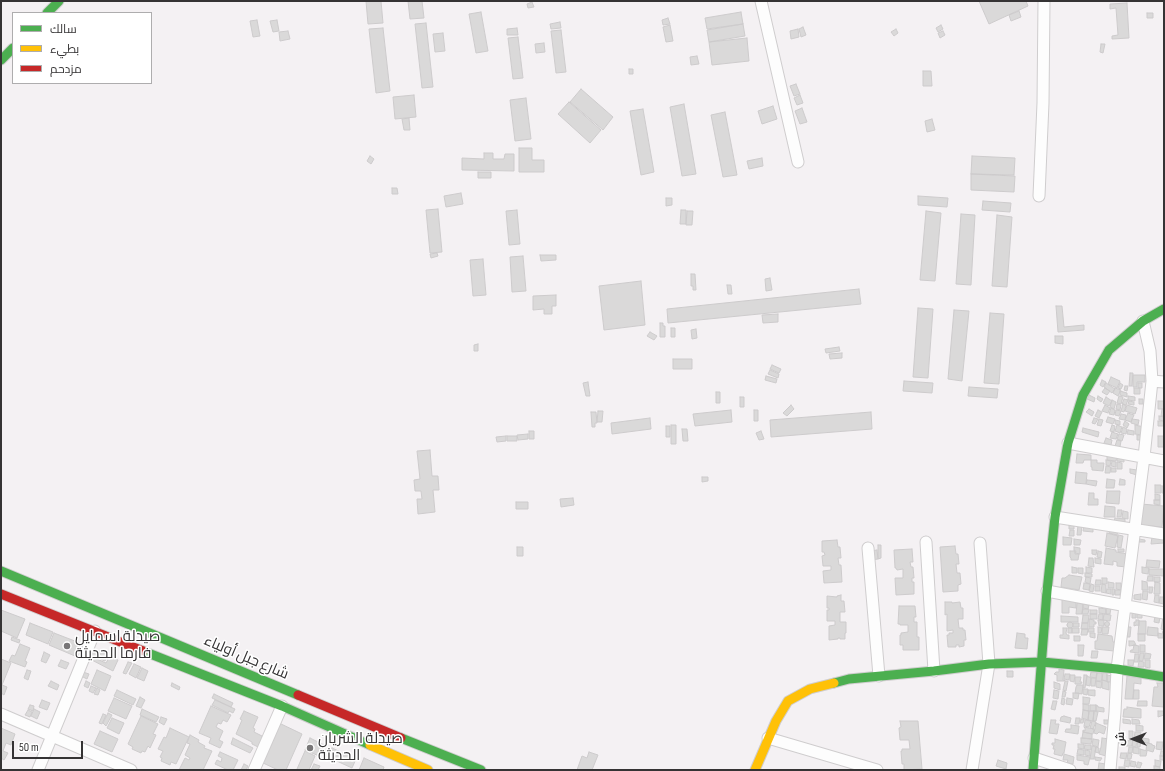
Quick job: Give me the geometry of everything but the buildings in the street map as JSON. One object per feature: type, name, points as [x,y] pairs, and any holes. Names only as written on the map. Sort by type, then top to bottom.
[{"type":"street","points":[[48,12],[58,1]]},
{"type":"street","points":[[761,1],[798,162]]},
{"type":"street","points":[[1038,196],[1043,103],[1044,1]]},
{"type":"street","points":[[1,60],[12,49]]},
{"type":"street","points":[[1033,770],[1047,591],[1055,517],[1068,443],[1083,394],[1101,362],[1120,340],[1143,321],[1164,309]]},
{"type":"street","points":[[1110,770],[1116,712],[1117,669],[1126,606],[1152,381],[1150,351],[1143,321]]},
{"type":"street","points":[[1152,381],[1164,382]]},
{"type":"street","points":[[1068,443],[1164,461]]},
{"type":"street","points":[[1055,517],[1164,534]]},
{"type":"street","points":[[926,542],[934,671]]},
{"type":"street","points":[[972,770],[989,664],[980,543]]},
{"type":"street","points":[[868,548],[879,676]]},
{"type":"street","name":"شارع جبل أولياء","points":[[1,570],[477,769]]},
{"type":"street","points":[[1047,591],[1164,613]]},
{"type":"street","name":"شارع جبل أولياء","points":[[1,594],[282,706],[428,770]]},
{"type":"street","points":[[38,770],[95,631]]},
{"type":"street","points":[[755,770],[776,721],[788,701],[810,689],[849,679],[989,664],[1042,662],[1117,669],[1164,677]]},
{"type":"street","points":[[254,770],[282,706]]},
{"type":"street","points":[[1,714],[131,770]]},
{"type":"street","points":[[768,738],[877,770]]},
{"type":"street","points":[[1034,758],[1070,770]]},
{"type":"traffic: fast","points":[[48,12],[59,1]]},
{"type":"traffic: fast","points":[[1,60],[12,49]]},
{"type":"traffic: fast","points":[[1033,770],[1047,591],[1055,517],[1068,443],[1083,395],[1109,350],[1143,321],[1164,309]]},
{"type":"traffic: fast","points":[[1,571],[298,695]]},
{"type":"traffic: fast","points":[[143,651],[282,706],[370,745]]},
{"type":"traffic: fast","points":[[834,683],[849,679],[989,664],[1042,662],[1117,669],[1164,677]]},
{"type":"traffic: fast","points":[[401,738],[481,770]]},
{"type":"traffic: slow","points":[[755,770],[776,721],[788,701],[810,689],[834,683]]},
{"type":"traffic: slow","points":[[370,745],[428,770]]},
{"type":"traffic: jam","points":[[1,594],[143,651]]},
{"type":"traffic: jam","points":[[298,695],[401,738]]},
{"type":"place","name":"صيدلة اسمايل فارما الحديثة","points":[[67,646]]},
{"type":"place","name":"صيدلة الشريان الحديثة","points":[[310,748]]}]
